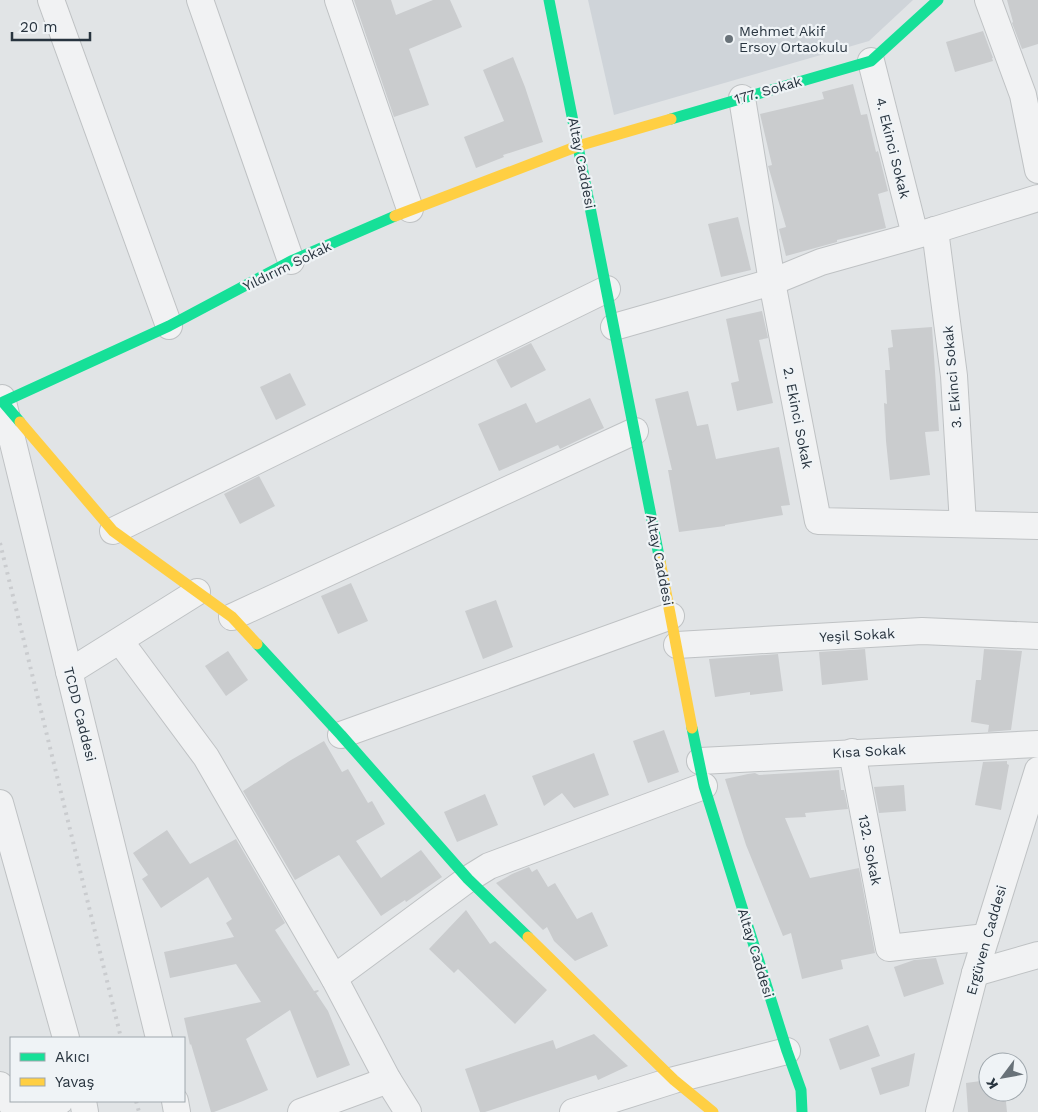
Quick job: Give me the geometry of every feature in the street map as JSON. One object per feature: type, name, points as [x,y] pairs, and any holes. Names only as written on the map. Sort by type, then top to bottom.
[{"type":"street","points":[[51,0],[169,326]]},
{"type":"street","points":[[200,0],[292,261]]},
{"type":"street","points":[[338,0],[410,209]]},
{"type":"street","name":"Altay Caddesi","points":[[549,0],[702,773],[802,1101]]},
{"type":"street","name":"177. Sokak","points":[[578,146],[872,61],[938,0]]},
{"type":"street","points":[[988,0],[1023,95],[1038,170]]},
{"type":"street","name":"4. Ekinci Sokak","points":[[872,61],[925,233]]},
{"type":"street","name":"2. Ekinci Sokak","points":[[742,98],[772,282],[818,521],[1038,526]]},
{"type":"street","name":"Yıldırım Sokak","points":[[2,396],[169,326],[292,261],[410,209],[578,146]]},
{"type":"street","points":[[614,328],[772,282],[821,262],[925,233],[1038,198]]},
{"type":"street","name":"3. Ekinci Sokak","points":[[925,233],[954,376],[964,524]]},
{"type":"street","points":[[113,531],[607,289]]},
{"type":"street","points":[[2,396],[113,531],[232,617],[341,735],[468,879],[674,1080],[713,1112]]},
{"type":"street","name":"TCDD Caddesi","points":[[2,396],[159,1037]]},
{"type":"street","points":[[232,617],[635,431]]},
{"type":"street","points":[[69,672],[197,592]]},
{"type":"street","points":[[341,735],[671,616]]},
{"type":"street","name":"Yeşil Sokak","points":[[677,645],[922,631],[1038,636]]},
{"type":"street","points":[[120,641],[206,757],[334,978],[388,1080],[408,1112]]},
{"type":"street","name":"Kısa Sokak","points":[[334,978],[468,879],[489,866],[702,773],[852,752],[1038,744]]},
{"type":"street","name":"132. Sokak","points":[[852,752],[889,948],[986,937]]},
{"type":"street","name":"Ergüven Caddesi","points":[[939,1112],[975,973],[1038,770]]},
{"type":"street","points":[[0,803],[66,1037]]},
{"type":"street","points":[[975,973],[1038,955]]},
{"type":"street","points":[[573,1112],[674,1080],[787,1051]]},
{"type":"street","points":[[301,1112],[388,1080]]},
{"type":"street","points":[[0,1085],[10,1102]]},
{"type":"street","points":[[802,1101],[816,1112]]},
{"type":"street","points":[[34,1112],[58,1102]]},
{"type":"shaded area","points":[[588,0],[913,0],[869,41],[614,115]]},
{"type":"building","points":[[354,0],[391,0],[396,15],[433,0],[450,0],[462,27],[409,49],[429,105],[394,117]]},
{"type":"building","points":[[1007,0],[1038,0],[1038,44],[1022,49],[1012,23]]},
{"type":"building","points":[[983,31],[993,61],[955,72],[946,42]]},
{"type":"building","points":[[513,57],[543,142],[503,155],[504,157],[476,168],[464,137],[504,121],[483,70]]},
{"type":"building","points":[[853,84],[861,115],[867,114],[888,191],[878,194],[886,228],[837,240],[837,242],[786,256],[779,229],[786,227],[768,166],[772,165],[760,114],[824,99],[822,92]]},
{"type":"building","points":[[738,217],[751,270],[721,277],[708,224]]},
{"type":"building","points":[[762,311],[768,338],[759,340],[773,403],[737,411],[731,383],[739,381],[726,319]]},
{"type":"building","points":[[932,327],[939,431],[925,432],[930,475],[890,480],[884,403],[887,404],[885,370],[890,370],[888,348],[893,347],[891,330]]},
{"type":"building","points":[[531,343],[546,370],[511,388],[496,360]]},
{"type":"building","points":[[290,373],[306,405],[276,420],[260,387]]},
{"type":"building","points":[[688,391],[697,426],[708,424],[716,459],[779,447],[790,505],[781,506],[783,515],[679,532],[668,470],[672,470],[655,399]]},
{"type":"building","points":[[590,398],[604,428],[560,449],[558,445],[499,471],[478,424],[526,403],[536,423]]},
{"type":"building","points":[[259,476],[275,506],[240,524],[224,494]]},
{"type":"building","points":[[351,583],[368,621],[338,634],[321,596]]},
{"type":"building","points":[[496,600],[513,647],[483,659],[465,611]]},
{"type":"building","points":[[865,649],[868,680],[822,685],[819,652]]},
{"type":"building","points":[[984,649],[1022,651],[1011,730],[988,732],[989,725],[971,722],[976,680],[981,680]]},
{"type":"building","points":[[228,651],[248,680],[226,696],[205,666]]},
{"type":"building","points":[[778,654],[783,691],[750,695],[750,692],[715,697],[709,659]]},
{"type":"building","points":[[664,730],[679,772],[648,783],[633,741]]},
{"type":"building","points":[[324,741],[342,772],[348,769],[368,803],[372,801],[385,824],[356,841],[381,878],[421,850],[442,877],[406,902],[405,900],[381,916],[339,855],[295,880],[243,791]]},
{"type":"building","points":[[594,753],[609,795],[574,808],[562,793],[544,806],[532,776]]},
{"type":"building","points":[[1007,761],[1009,765],[1001,810],[975,805],[983,762]]},
{"type":"building","points":[[839,770],[841,790],[844,790],[848,809],[805,813],[806,817],[785,818],[810,878],[859,868],[875,953],[841,960],[843,969],[802,979],[791,933],[783,936],[746,845],[725,779],[755,773],[759,775]]},
{"type":"building","points":[[904,785],[906,811],[879,813],[874,787]]},
{"type":"building","points":[[485,794],[498,825],[457,842],[444,812]]},
{"type":"building","points":[[167,830],[190,864],[236,839],[285,923],[275,930],[314,991],[319,991],[316,993],[328,1011],[350,1065],[317,1078],[290,1010],[246,1039],[268,1090],[211,1112],[190,1045],[184,1018],[261,1002],[236,964],[170,978],[164,952],[234,937],[226,923],[232,919],[208,877],[161,908],[142,879],[148,875],[133,853]]},
{"type":"building","points":[[529,867],[532,872],[537,869],[548,887],[555,883],[577,919],[592,912],[608,946],[575,961],[554,941],[547,927],[543,930],[496,883]]},
{"type":"building","points":[[466,910],[490,944],[495,941],[547,990],[515,1024],[458,969],[454,973],[429,949]]},
{"type":"building","points":[[936,958],[944,984],[904,997],[894,967],[914,960]]},
{"type":"building","points":[[868,1025],[880,1056],[840,1070],[829,1039]]},
{"type":"building","points":[[594,1034],[628,1066],[598,1080],[596,1075],[485,1112],[480,1112],[465,1069],[553,1040],[556,1049]]},
{"type":"building","points":[[915,1053],[909,1086],[880,1095],[871,1068]]},
{"type":"building","points":[[978,1081],[978,1102],[1006,1102],[1007,1112],[968,1112],[966,1083]]},
{"type":"railway","points":[[0,543],[121,1037]]},
{"type":"railway","points":[[136,1102],[139,1112]]},
{"type":"traffic: fast","points":[[549,0],[660,561]]},
{"type":"traffic: fast","points":[[671,119],[871,61],[938,0]]},
{"type":"traffic: fast","points":[[20,422],[3,402],[169,326],[291,261],[395,216]]},
{"type":"traffic: fast","points":[[257,644],[341,735],[468,879],[528,937]]},
{"type":"traffic: fast","points":[[692,728],[704,786],[801,1090],[802,1112]]},
{"type":"traffic: slow","points":[[395,216],[578,146],[671,119]]},
{"type":"traffic: slow","points":[[20,422],[113,531],[232,617],[257,644]]},
{"type":"traffic: slow","points":[[660,561],[692,728]]},
{"type":"traffic: slow","points":[[528,937],[674,1080],[713,1112]]},
{"type":"place","name":"Mehmet Akif Ersoy Ortaokulu","points":[[729,39]]}]
